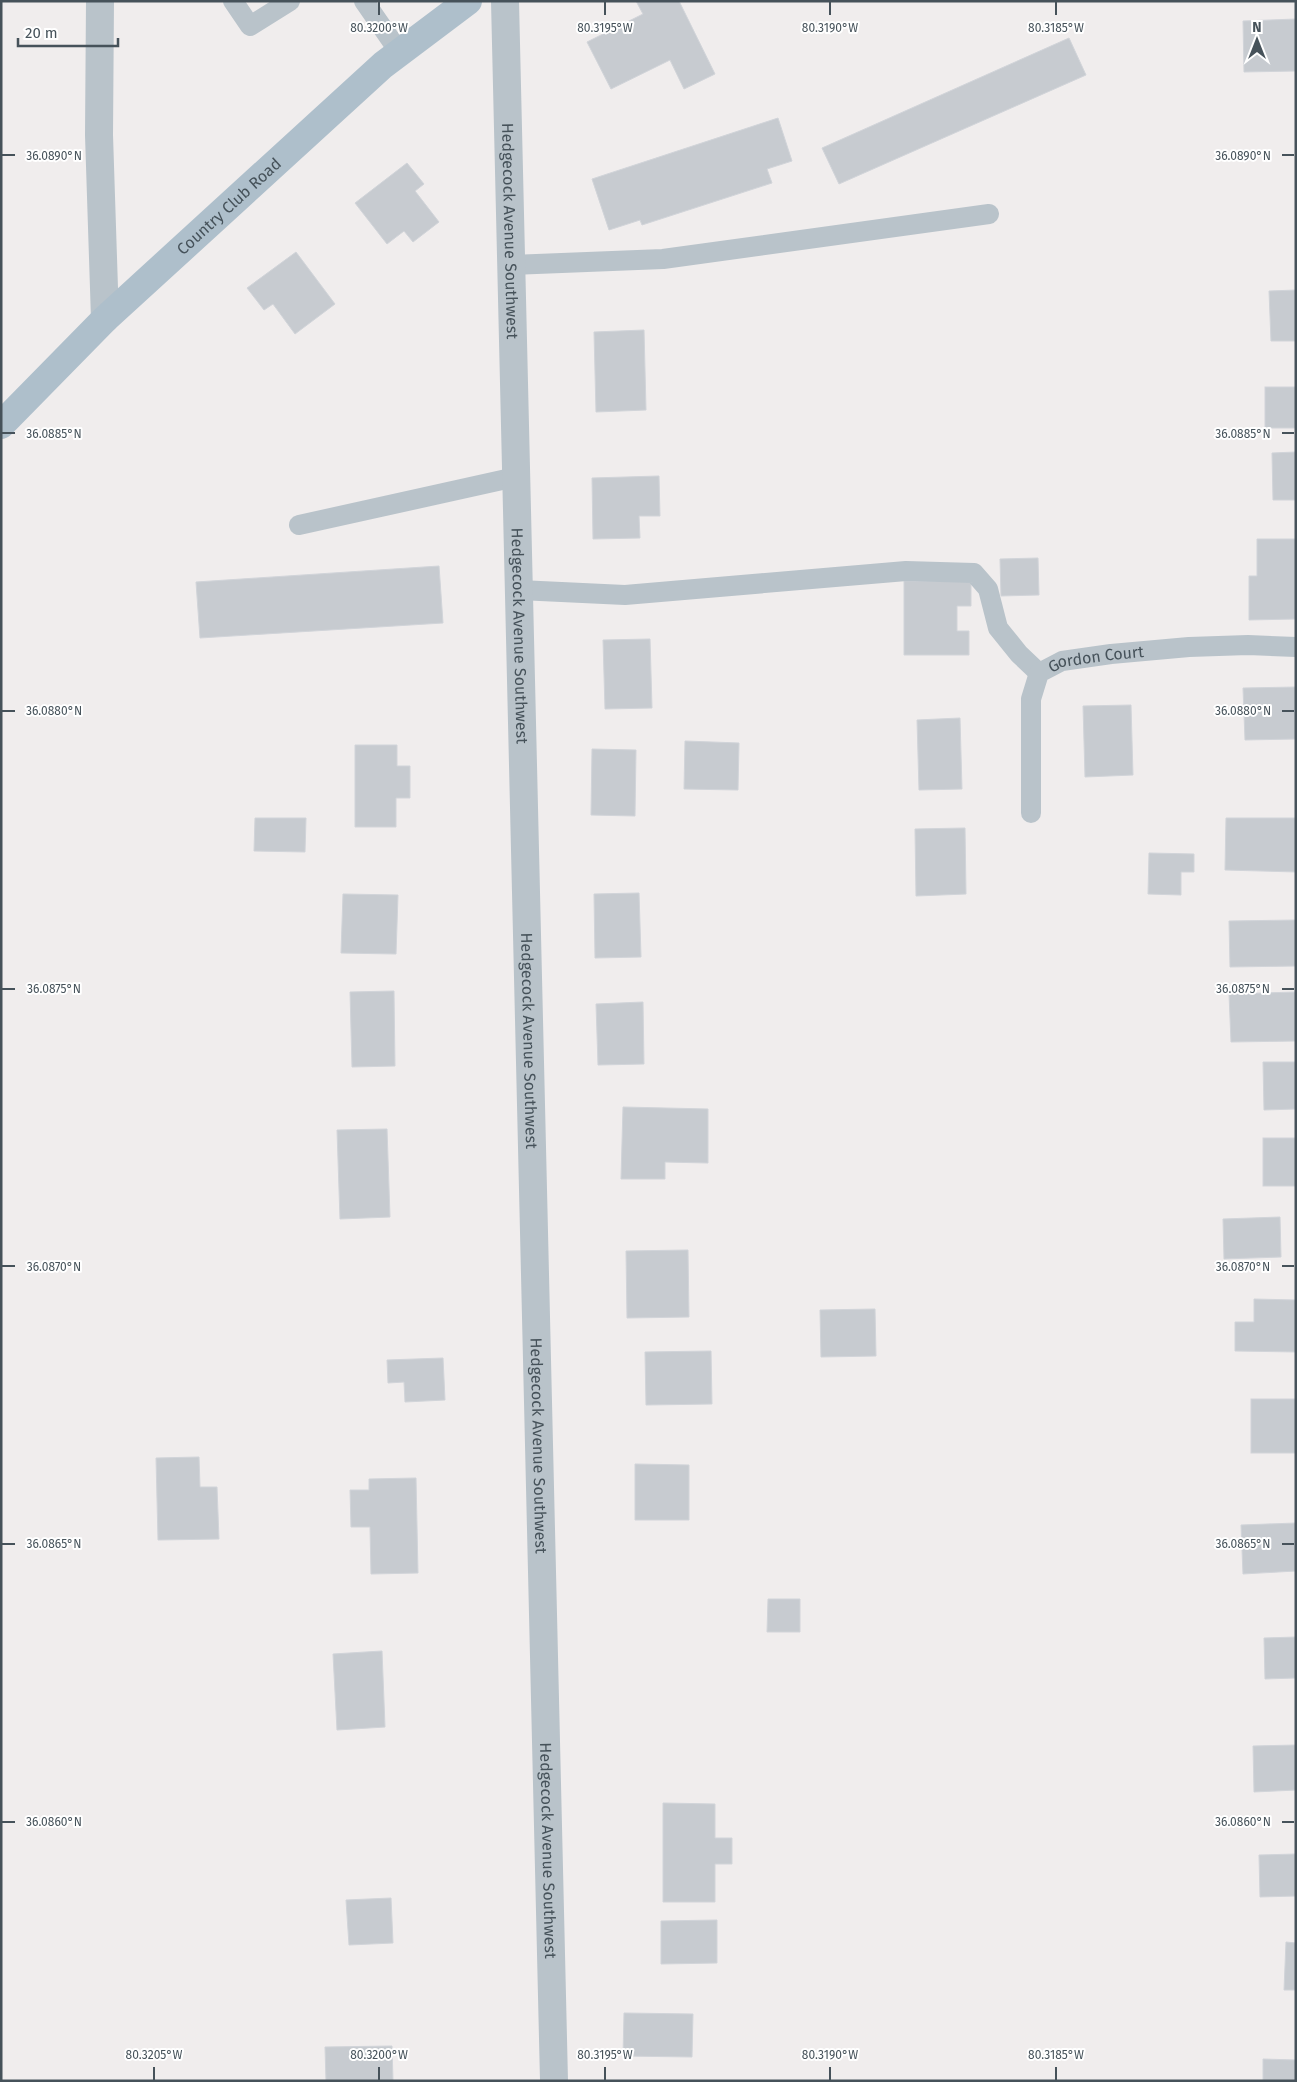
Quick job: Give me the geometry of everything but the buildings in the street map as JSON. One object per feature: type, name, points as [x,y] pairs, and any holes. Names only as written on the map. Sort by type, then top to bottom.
[{"type":"main road","name":"Country Club Road","points":[[1,425],[105,319],[383,65],[468,1]]},
{"type":"street","points":[[100,1],[99,135],[105,319]]},
{"type":"street","name":"Hedgecock Avenue Southwest","points":[[505,1],[554,2081]]},
{"type":"lane","points":[[233,1],[250,26],[290,1]]},
{"type":"lane","points":[[364,1],[400,53]]},
{"type":"lane","points":[[512,265],[663,259],[989,214]]},
{"type":"lane","points":[[299,525],[516,477]]},
{"type":"lane","points":[[519,590],[625,595],[906,572],[974,572],[988,589],[998,628],[1019,654],[1039,673]]},
{"type":"lane","name":"Gordon Court","points":[[1031,813],[1031,699],[1039,673],[1062,661],[1111,654],[1189,647],[1248,645],[1296,647]]}]
